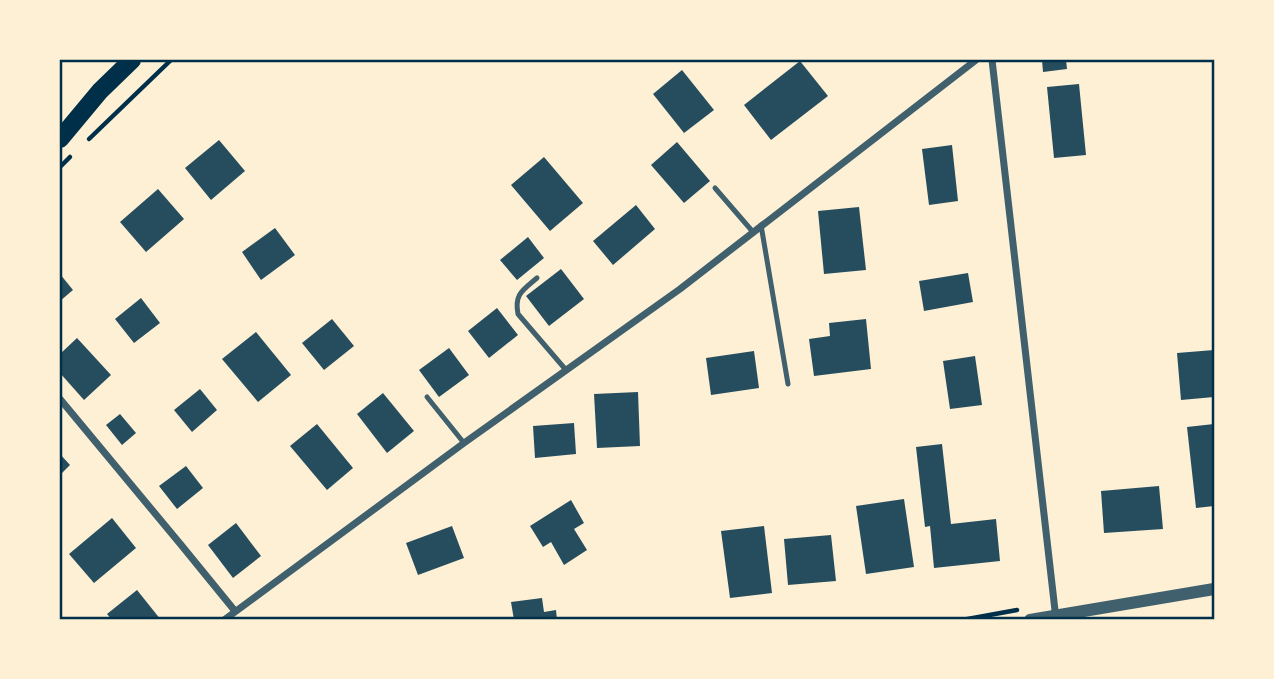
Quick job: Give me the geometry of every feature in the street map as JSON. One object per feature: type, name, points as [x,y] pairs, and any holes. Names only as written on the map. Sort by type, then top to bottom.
[{"type":"main road","points":[[60,138],[100,91],[132,60]]},
{"type":"street","points":[[224,620],[464,443],[680,289],[976,60]]},
{"type":"street","points":[[992,60],[1056,617]]},
{"type":"street","points":[[60,399],[235,611]]},
{"type":"street","points":[[1030,620],[1214,589]]},
{"type":"lane","points":[[715,188],[753,232]]},
{"type":"lane","points":[[761,226],[788,384]]},
{"type":"lane","points":[[537,278],[519,293],[516,304],[518,314],[566,370]]},
{"type":"lane","points":[[427,397],[464,443]]},
{"type":"path","points":[[88,140],[171,60]]},
{"type":"path","points":[[60,167],[78,149]]},
{"type":"building","points":[[1042,60],[1066,60],[1067,69],[1043,72]]},
{"type":"building","points":[[800,61],[828,96],[771,140],[744,105]]},
{"type":"building","points":[[682,70],[714,110],[684,133],[653,94]]},
{"type":"building","points":[[1079,84],[1086,155],[1054,158],[1047,87]]},
{"type":"building","points":[[219,140],[245,171],[211,200],[185,168]]},
{"type":"building","points":[[677,142],[710,181],[684,203],[651,165]]},
{"type":"building","points":[[952,145],[958,201],[929,205],[922,149]]},
{"type":"building","points":[[544,157],[583,203],[550,231],[511,185]]},
{"type":"building","points":[[158,189],[184,219],[146,252],[120,222]]},
{"type":"building","points":[[636,205],[655,229],[613,265],[593,241]]},
{"type":"building","points":[[859,207],[866,270],[824,274],[818,211]]},
{"type":"building","points":[[275,228],[295,255],[261,280],[242,252]]},
{"type":"building","points":[[528,237],[544,258],[517,280],[500,260]]},
{"type":"building","points":[[561,269],[584,299],[549,326],[526,296]]},
{"type":"building","points":[[968,273],[973,302],[924,311],[919,281]]},
{"type":"building","points":[[60,274],[73,290],[60,301]]},
{"type":"building","points":[[141,298],[160,323],[134,343],[115,319]]},
{"type":"building","points":[[497,308],[518,335],[489,358],[468,331]]},
{"type":"building","points":[[332,319],[354,346],[324,370],[302,343]]},
{"type":"building","points":[[866,319],[871,369],[814,376],[809,339],[830,336],[829,323]]},
{"type":"building","points":[[256,332],[291,375],[258,402],[222,359]]},
{"type":"building","points":[[77,338],[111,375],[84,400],[60,373],[60,354]]},
{"type":"building","points":[[449,348],[469,375],[439,397],[419,370]]},
{"type":"building","points":[[1214,350],[1214,397],[1181,400],[1177,353]]},
{"type":"building","points":[[754,351],[759,388],[711,395],[706,358]]},
{"type":"building","points":[[975,356],[982,405],[950,409],[943,361]]},
{"type":"building","points":[[200,389],[217,410],[192,432],[174,410]]},
{"type":"building","points":[[638,392],[640,446],[597,448],[594,394]]},
{"type":"building","points":[[383,393],[414,431],[387,453],[357,414]]},
{"type":"building","points":[[120,414],[136,433],[122,445],[106,425]]},
{"type":"building","points":[[574,423],[576,454],[535,458],[533,426]]},
{"type":"building","points":[[317,424],[353,468],[327,490],[290,446]]},
{"type":"building","points":[[1214,424],[1214,506],[1196,508],[1187,427]]},
{"type":"building","points":[[942,444],[951,524],[996,519],[1000,561],[934,568],[930,526],[925,527],[916,447]]},
{"type":"building","points":[[60,454],[70,465],[60,475]]},
{"type":"building","points":[[186,466],[203,488],[177,509],[159,486]]},
{"type":"building","points":[[1159,486],[1163,529],[1104,533],[1101,491]]},
{"type":"building","points":[[904,499],[914,567],[866,574],[856,506]]},
{"type":"building","points":[[571,500],[584,523],[574,529],[587,550],[564,565],[551,542],[543,547],[530,526]]},
{"type":"building","points":[[112,518],[136,548],[94,583],[69,554]]},
{"type":"building","points":[[236,523],[261,556],[233,578],[208,545]]},
{"type":"building","points":[[452,526],[464,558],[418,575],[406,543]]},
{"type":"building","points":[[764,526],[772,593],[730,598],[721,531]]},
{"type":"building","points":[[831,535],[836,581],[788,585],[784,539]]},
{"type":"building","points":[[137,590],[161,620],[112,620],[107,614]]},
{"type":"building","points":[[542,598],[544,612],[556,610],[557,620],[514,620],[511,602]]}]
